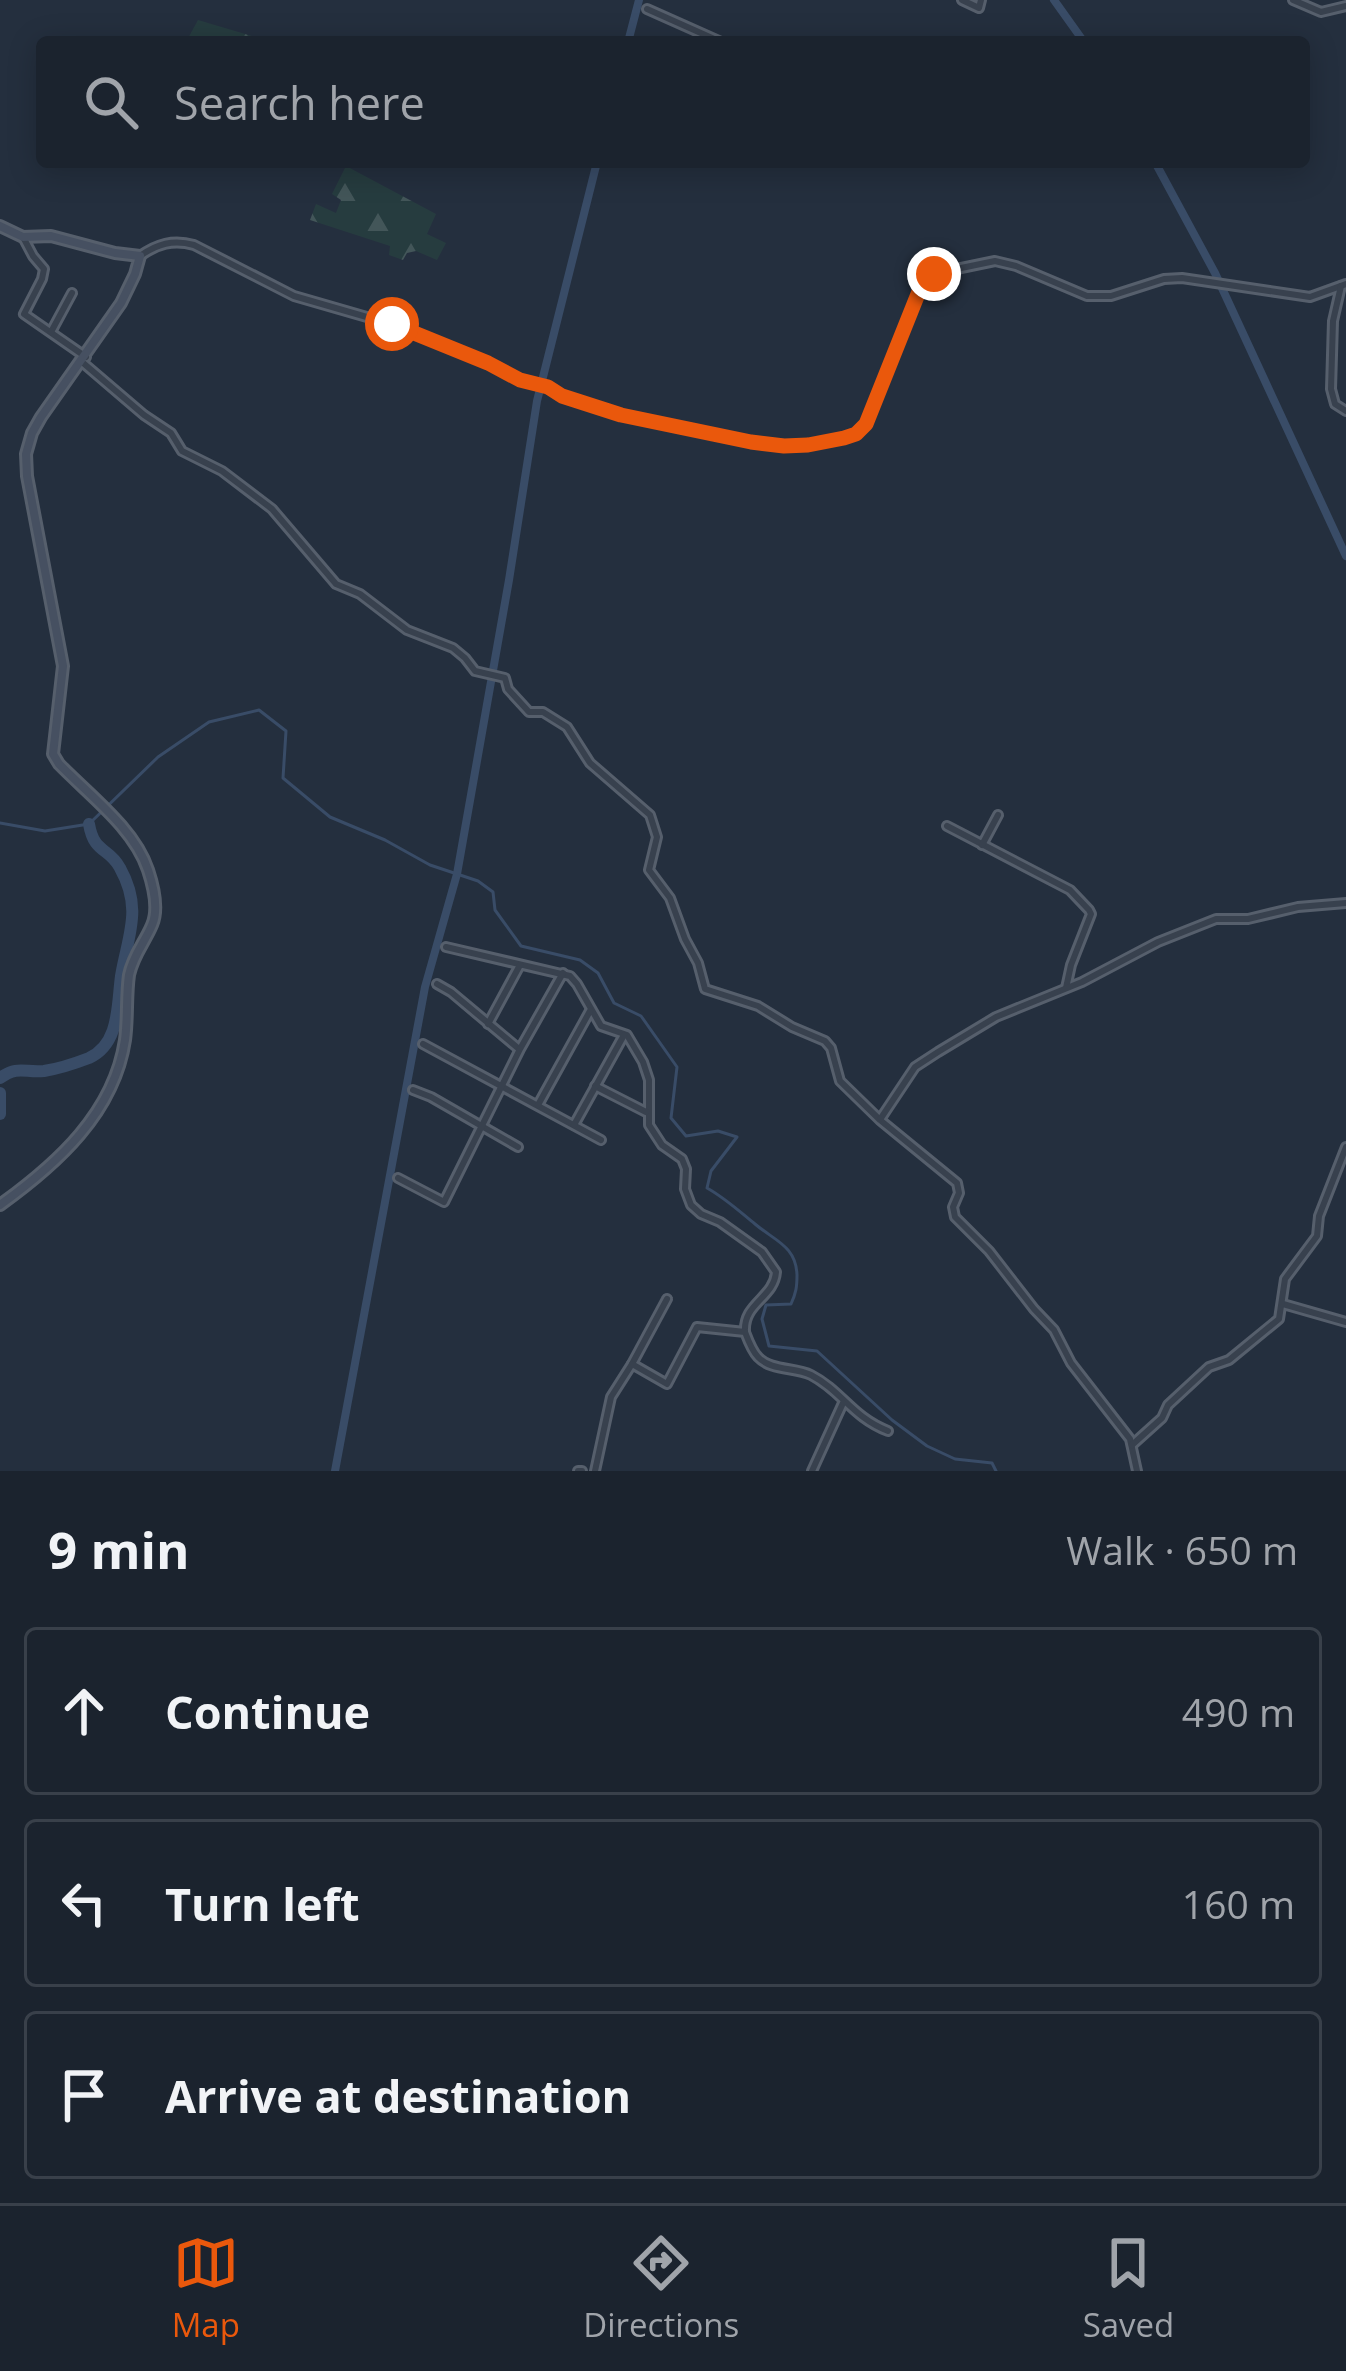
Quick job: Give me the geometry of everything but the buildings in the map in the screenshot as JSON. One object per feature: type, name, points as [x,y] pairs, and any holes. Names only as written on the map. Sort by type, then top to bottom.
[{"type":"street","points":[[962,0],[980,8],[982,0]]},
{"type":"street","points":[[1293,0],[1321,12],[1346,6]]},
{"type":"street","points":[[646,10],[707,36]]},
{"type":"street","points":[[0,226],[23,237],[51,236],[140,256],[166,243],[194,245],[295,296],[392,324],[562,396],[621,415],[751,442],[795,446],[856,434],[866,424],[920,289],[937,273],[995,261],[1087,296],[1111,296],[1182,278],[1310,297],[1344,285]]},
{"type":"street","points":[[23,237],[44,269],[24,314],[172,433],[182,452],[222,471],[272,509],[336,584],[364,596],[407,630],[453,648],[475,671],[505,678],[508,689],[529,712],[543,712],[567,727],[590,764],[650,815],[657,837],[649,870],[670,898],[705,989],[758,1006],[825,1041],[833,1052],[838,1078],[958,1185],[955,1217],[1050,1325],[1071,1363],[1132,1445],[1138,1471]]},
{"type":"street","points":[[0,1205],[84,1132],[101,1108],[125,1042],[129,976],[155,915],[146,863],[53,754],[63,666],[26,461],[36,426],[121,303],[140,256]]},
{"type":"street","points":[[1344,285],[1333,321],[1330,389],[1335,404],[1346,411]]},
{"type":"street","points":[[51,332],[72,293]]},
{"type":"street","points":[[982,845],[998,815]]},
{"type":"street","points":[[947,826],[1070,890],[1089,910],[1066,988]]},
{"type":"street","points":[[880,1120],[915,1067],[996,1017],[1199,925],[1346,903]]},
{"type":"street","points":[[446,947],[562,973],[577,984],[601,1026],[624,1035],[636,1048],[649,1080],[647,1113],[654,1135],[682,1159],[691,1205],[773,1264],[775,1286],[748,1311],[744,1321],[756,1355],[773,1366],[807,1373],[828,1385],[862,1419],[888,1431]]},
{"type":"street","points":[[488,1024],[520,965]]},
{"type":"street","points":[[398,1178],[444,1202],[562,973]]},
{"type":"street","points":[[437,985],[520,1049]]},
{"type":"street","points":[[538,1105],[590,1011]]},
{"type":"street","points":[[574,1125],[624,1035]]},
{"type":"street","points":[[423,1044],[601,1140]]},
{"type":"street","points":[[595,1086],[647,1113]]},
{"type":"street","points":[[413,1090],[518,1147]]},
{"type":"street","points":[[1132,1445],[1209,1367],[1229,1360],[1275,1324],[1285,1280],[1317,1236],[1318,1216],[1346,1147]]},
{"type":"street","points":[[595,1471],[610,1397],[667,1299]]},
{"type":"street","points":[[1283,1304],[1346,1322]]},
{"type":"street","points":[[632,1364],[667,1384],[697,1327],[745,1332]]},
{"type":"street","points":[[812,1471],[844,1402]]},
{"type":"green space","points":[[198,20],[252,36],[189,36]]},
{"type":"green space","points":[[345,168],[350,168],[436,214],[427,234],[446,243],[437,260],[416,251],[403,260],[389,255],[390,246],[310,220],[316,204],[336,213],[341,200],[332,194]]},
{"type":"waterway","points":[[630,36],[639,0]]},
{"type":"waterway","points":[[1054,0],[1080,36]]},
{"type":"waterway","points":[[335,1471],[425,987],[457,874],[537,401],[595,168]]},
{"type":"waterway","points":[[1158,168],[1215,273],[1346,556]]},
{"type":"waterway","points":[[0,823],[45,831],[89,824],[158,757],[209,722],[259,710],[286,731],[283,778],[330,817],[430,865],[478,881],[493,892],[495,910],[521,946],[580,960],[598,973],[614,1003],[641,1016],[677,1067],[671,1118],[686,1136],[718,1131],[737,1137],[711,1171],[707,1188],[793,1257],[797,1279],[791,1304],[766,1305],[762,1319],[769,1346],[817,1351],[927,1446],[955,1459],[992,1463],[996,1471]]},
{"type":"waterway","points":[[0,1078],[89,1058],[112,1034],[130,935],[131,896],[120,868],[94,841],[89,824]]},
{"type":"waterway","points":[[0,1093],[0,1114]]},
{"type":"route","points":[[392,324],[520,380],[621,415],[751,442],[808,445],[856,434],[866,424],[920,289],[934,274]]}]
